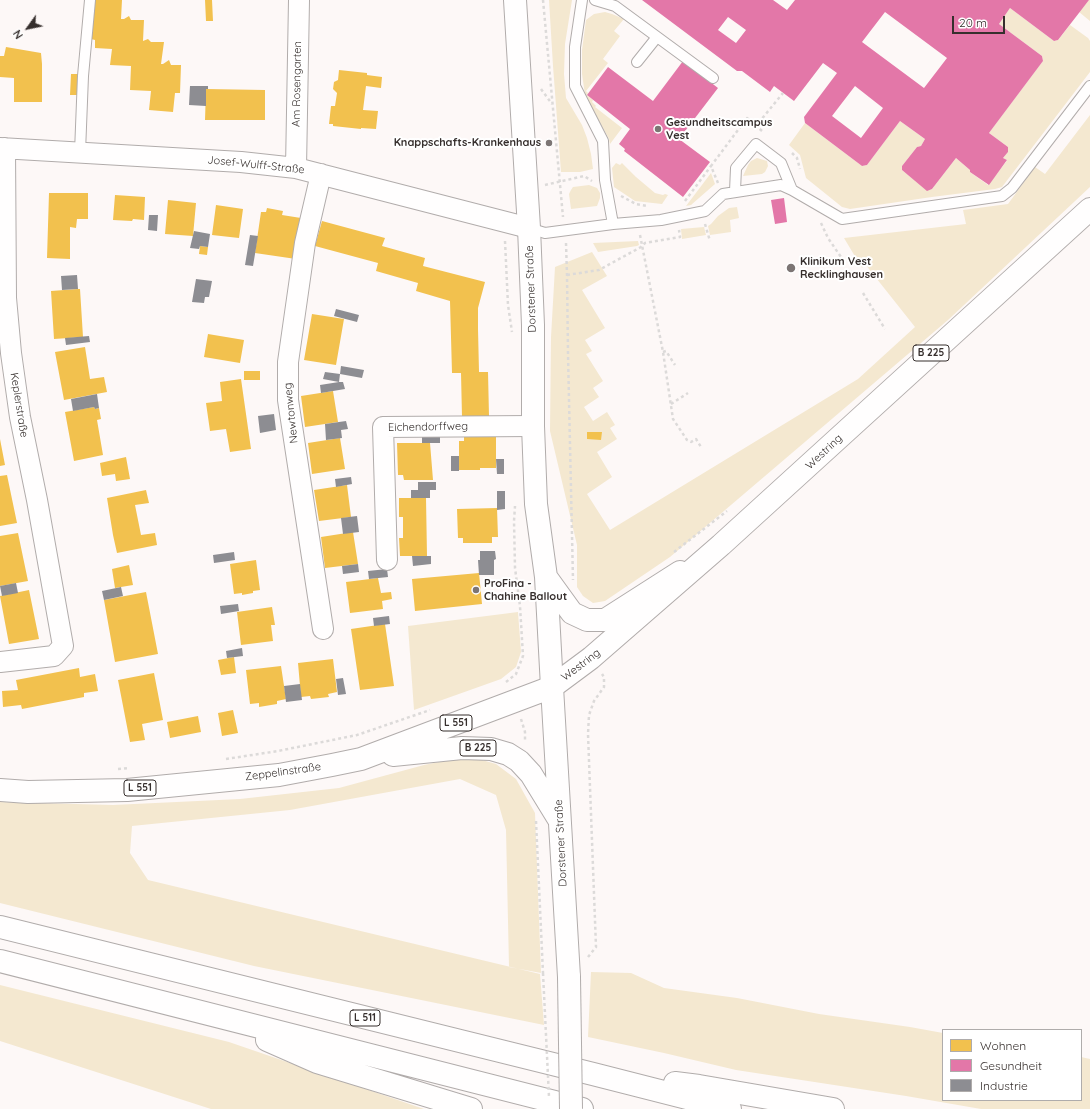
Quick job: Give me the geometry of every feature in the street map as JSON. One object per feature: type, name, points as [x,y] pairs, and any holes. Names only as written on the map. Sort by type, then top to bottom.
[{"type":"main road","name":"Dorstener Straße","points":[[515,0],[529,228],[533,325],[533,426],[536,504],[546,577],[569,977],[571,1109]]},
{"type":"main road","name":"Westring","points":[[552,687],[591,658],[721,545],[1090,209]]},
{"type":"main road","name":"Dorstener Straße","points":[[546,577],[572,613],[587,620],[605,620],[721,545]]},
{"type":"main road","name":"Zeppelinstraße","points":[[0,790],[28,792],[127,790],[279,775],[361,759],[552,687]]},
{"type":"main road","name":"B 225","points":[[361,759],[462,748],[491,749],[508,754],[519,761],[531,774],[560,821]]},
{"type":"main road","name":"L 511","points":[[0,927],[596,1074],[730,1109]]},
{"type":"main road","points":[[0,961],[582,1109]]},
{"type":"main road","points":[[210,1015],[317,1062],[471,1109]]},
{"type":"main road","points":[[596,1074],[699,1086],[833,1109]]},
{"type":"street","name":"Am Rosengarten","points":[[296,168],[299,0]]},
{"type":"street","name":"Josef-Wulff-Straße","points":[[3,148],[241,162],[296,168],[529,228]]},
{"type":"street","name":"Keplerstraße","points":[[0,662],[54,656],[63,646],[37,500],[20,417],[6,298],[3,148]]},
{"type":"street","name":"Newtonweg","points":[[321,174],[305,243],[288,362],[288,400],[323,628]]},
{"type":"street","name":"Eichendorffweg","points":[[387,560],[383,427],[533,426]]},
{"type":"lane","points":[[80,152],[83,76],[90,0]]},
{"type":"lane","points":[[582,0],[575,47],[575,86],[603,141],[607,188],[613,224]]},
{"type":"lane","points":[[595,0],[615,6],[714,78]]},
{"type":"lane","points":[[637,62],[657,37]]},
{"type":"lane","points":[[529,228],[545,233],[613,224],[661,220],[705,211],[722,194],[781,185],[842,219],[1002,196],[1012,188],[1090,86]]},
{"type":"lane","points":[[735,191],[736,168],[756,144],[781,163],[792,190]]},
{"type":"path","points":[[543,0],[565,230],[573,583]]},
{"type":"path","points":[[683,204],[711,166]]},
{"type":"path","points":[[560,183],[584,176],[636,204],[649,206]]},
{"type":"path","points":[[636,204],[641,247],[663,352],[673,419],[682,435],[687,440],[692,442],[696,439],[701,447]]},
{"type":"path","points":[[705,224],[710,242]]},
{"type":"path","points":[[863,292],[885,329]]},
{"type":"path","points":[[663,352],[666,351],[675,365]]},
{"type":"path","points":[[671,404],[688,393]]},
{"type":"path","points":[[519,761],[525,752],[525,732],[522,722],[503,685],[516,674],[523,656],[523,640]]},
{"type":"path","points":[[569,977],[596,947],[588,734],[589,715],[594,701],[604,687],[604,677],[591,658]]},
{"type":"path","points":[[218,760],[278,751],[357,735],[437,708]]},
{"type":"path","points":[[112,769],[135,768]]},
{"type":"path","points":[[536,819],[550,1101]]},
{"type":"shaded area","points":[[549,0],[572,0],[565,44],[564,74],[566,98],[582,125],[587,138],[593,169],[580,172],[561,172]]},
{"type":"shaded area","points":[[1090,0],[1090,21],[1079,12]]},
{"type":"shaded area","points":[[1010,8],[1054,41],[1058,40],[1070,25],[1088,38],[1090,41],[1090,72],[1002,187],[850,209],[842,207],[806,178],[800,155],[789,145],[805,123],[862,166],[867,165],[900,121],[925,139],[921,146],[917,147],[902,166],[902,170],[927,190],[932,189],[956,158],[970,170],[970,172],[988,185],[1006,162],[1007,160],[1003,158],[1008,152],[1008,147],[989,133],[1043,61],[1042,56],[999,24]]},
{"type":"shaded area","points":[[605,12],[624,19],[614,31],[620,36],[603,59],[608,63],[586,91],[588,93],[587,95],[593,100],[592,102],[596,106],[595,107],[622,128],[610,144],[609,139],[585,95],[582,74],[582,50],[586,20],[594,14]]},
{"type":"shaded area","points":[[1090,115],[1090,187],[948,320],[670,557],[605,601],[593,603],[583,596],[577,587],[577,545],[550,431],[551,337],[555,267],[592,252],[607,276],[582,290],[605,328],[585,340],[592,351],[586,354],[603,381],[593,388],[599,397],[584,407],[593,421],[607,412],[615,425],[610,428],[617,439],[597,452],[612,477],[587,494],[610,530],[858,379],[915,327],[865,264],[862,268],[844,238],[966,224],[963,210],[1008,204],[1035,167],[1045,174]]},
{"type":"shaded area","points":[[757,158],[767,161],[768,166],[765,172],[762,174],[743,176],[751,161]]},
{"type":"shaded area","points":[[616,163],[620,165],[622,163],[655,193],[668,195],[662,204],[635,201],[614,187],[612,168]]},
{"type":"shaded area","points":[[711,173],[715,184],[691,205],[686,206]]},
{"type":"shaded area","points":[[589,185],[597,188],[600,193],[597,206],[571,209],[569,194],[573,187]]},
{"type":"shaded area","points":[[737,207],[739,218],[730,220],[731,232],[710,235],[708,226],[729,208]]},
{"type":"shaded area","points":[[704,227],[706,235],[682,239],[681,229]]},
{"type":"shaded area","points":[[638,241],[639,245],[637,246],[598,252],[593,243]]},
{"type":"shaded area","points":[[518,612],[521,652],[516,667],[501,679],[414,710],[408,626]]},
{"type":"shaded area","points":[[468,756],[496,764],[516,779],[535,813],[541,973],[517,969],[540,974],[544,1025],[254,966],[0,903],[0,802],[113,805],[240,799],[339,788],[424,765]],"holes":[[[460,779],[496,795],[506,830],[509,967],[148,880],[130,853],[132,826],[290,810]]]},
{"type":"shaded area","points":[[591,972],[631,973],[664,988],[737,998],[819,1014],[942,1033],[942,1101],[1082,1101],[1082,1057],[1090,1059],[1090,1109],[981,1109],[736,1070],[588,1037]]},
{"type":"shaded area","points":[[0,985],[229,1042],[424,1109],[211,1109],[0,1041]]},
{"type":"building: Wohnen","points":[[93,0],[122,0],[121,19],[129,16],[131,20],[144,20],[143,41],[148,39],[151,42],[164,42],[161,64],[169,60],[171,65],[181,65],[180,93],[175,93],[173,112],[149,110],[151,91],[130,90],[131,66],[110,65],[112,49],[95,48],[95,40],[91,39]]},
{"type":"building: Wohnen","points":[[205,0],[212,0],[213,21],[206,21]]},
{"type":"building: Wohnen","points":[[6,47],[41,53],[42,102],[14,102],[14,78],[0,77],[0,56],[4,56]]},
{"type":"building: Wohnen","points":[[339,70],[367,73],[367,75],[382,77],[381,88],[366,86],[363,110],[378,111],[376,129],[361,129],[333,126],[333,124],[329,124],[331,106],[335,106],[337,93],[333,89],[334,82],[338,80]]},
{"type":"building: Wohnen","points":[[71,74],[81,74],[80,95],[70,95]]},
{"type":"building: Wohnen","points":[[206,89],[265,90],[265,120],[205,120]]},
{"type":"building: Wohnen","points":[[49,193],[88,193],[88,219],[77,219],[76,228],[70,227],[70,259],[47,258]]},
{"type":"building: Wohnen","points":[[115,195],[145,197],[144,220],[113,220]]},
{"type":"building: Wohnen","points":[[168,200],[196,203],[193,236],[165,234]]},
{"type":"building: Wohnen","points":[[216,205],[243,209],[239,238],[212,235]]},
{"type":"building: Wohnen","points":[[267,208],[283,211],[282,215],[301,218],[296,259],[255,253],[261,212],[266,212]]},
{"type":"building: Wohnen","points":[[322,221],[385,238],[382,246],[425,258],[423,266],[485,282],[478,308],[479,372],[488,372],[489,416],[462,417],[461,373],[452,373],[450,301],[416,291],[418,283],[376,271],[378,263],[315,246]]},
{"type":"building: Wohnen","points":[[200,246],[208,247],[207,255],[199,254]]},
{"type":"building: Wohnen","points":[[80,289],[83,337],[54,339],[51,291]]},
{"type":"building: Wohnen","points":[[312,314],[344,319],[336,365],[304,360]]},
{"type":"building: Wohnen","points":[[208,334],[244,340],[240,363],[204,357]]},
{"type":"building: Wohnen","points":[[85,347],[90,379],[104,377],[107,392],[64,400],[55,352]]},
{"type":"building: Wohnen","points":[[244,371],[260,371],[260,380],[244,380]]},
{"type":"building: Wohnen","points":[[241,379],[251,449],[230,452],[226,429],[210,431],[206,403],[222,401],[220,382]]},
{"type":"building: Wohnen","points":[[333,391],[338,422],[305,427],[301,396]]},
{"type":"building: Wohnen","points":[[94,407],[95,409],[99,408],[101,419],[97,420],[103,455],[74,461],[65,412]]},
{"type":"building: Wohnen","points":[[587,432],[602,432],[601,440],[587,439]]},
{"type":"building: Wohnen","points":[[464,435],[496,435],[496,468],[459,470],[459,441],[464,441]]},
{"type":"building: Wohnen","points":[[340,438],[345,469],[312,474],[308,443]]},
{"type":"building: Wohnen","points":[[0,439],[5,465],[0,466]]},
{"type":"building: Wohnen","points":[[397,443],[430,443],[433,480],[404,480],[403,475],[398,475]]},
{"type":"building: Wohnen","points":[[126,457],[130,479],[116,481],[115,474],[102,476],[100,463]]},
{"type":"building: Wohnen","points":[[7,475],[17,523],[0,526],[0,476]]},
{"type":"building: Wohnen","points":[[347,485],[351,517],[319,521],[314,490]]},
{"type":"building: Wohnen","points":[[146,490],[149,503],[135,505],[141,535],[155,533],[157,545],[117,553],[107,498]]},
{"type":"building: Wohnen","points":[[399,498],[426,498],[427,556],[400,556],[399,538],[403,538],[403,517],[399,517]]},
{"type":"building: Wohnen","points":[[497,508],[498,537],[492,537],[492,543],[463,543],[463,538],[458,538],[457,509]]},
{"type":"building: Wohnen","points":[[353,532],[358,564],[325,568],[321,537]]},
{"type":"building: Wohnen","points":[[18,533],[28,581],[0,586],[0,536]]},
{"type":"building: Wohnen","points":[[256,560],[260,590],[242,595],[242,593],[234,594],[230,564]]},
{"type":"building: Wohnen","points":[[129,565],[133,585],[115,588],[112,569]]},
{"type":"building: Wohnen","points":[[479,573],[482,604],[415,611],[412,579]]},
{"type":"building: Wohnen","points":[[378,578],[381,593],[391,592],[392,599],[382,601],[383,609],[350,613],[346,582]]},
{"type":"building: Wohnen","points":[[29,590],[39,639],[9,644],[0,596]]},
{"type":"building: Wohnen","points":[[146,592],[158,654],[115,662],[104,600]]},
{"type":"building: Wohnen","points":[[272,607],[275,625],[271,625],[273,641],[241,645],[237,612]]},
{"type":"building: Wohnen","points":[[385,624],[394,686],[360,690],[351,629]]},
{"type":"building: Wohnen","points":[[234,657],[236,673],[221,675],[218,660]]},
{"type":"building: Wohnen","points":[[333,659],[337,692],[328,694],[329,697],[311,699],[310,696],[301,697],[298,663]]},
{"type":"building: Wohnen","points":[[281,666],[286,699],[277,701],[277,704],[259,707],[259,703],[250,704],[246,670]]},
{"type":"building: Wohnen","points":[[79,668],[80,677],[95,674],[98,691],[84,693],[84,697],[22,709],[21,705],[3,707],[2,691],[18,690],[16,680]]},
{"type":"building: Wohnen","points":[[154,673],[163,720],[142,724],[145,740],[130,742],[118,680]]},
{"type":"building: Wohnen","points":[[233,710],[238,733],[222,736],[218,713]]},
{"type":"building: Wohnen","points":[[198,716],[201,732],[170,738],[167,722]]},
{"type":"building: Gesundheit","points":[[642,0],[773,0],[787,10],[795,0],[1089,0],[1058,40],[1054,41],[1010,8],[999,24],[1042,56],[1043,61],[989,133],[1008,147],[1008,152],[1003,158],[1007,160],[989,185],[970,172],[970,170],[956,158],[932,189],[927,191],[902,170],[902,166],[917,147],[921,146],[925,139],[900,121],[867,165],[862,166],[805,123],[804,117],[837,73],[823,63],[794,101],[774,86],[770,92],[742,71],[737,71]],"holes":[[[885,12],[947,58],[924,88],[862,42]],[[728,17],[746,30],[736,43],[718,30]],[[855,86],[883,108],[861,138],[832,116]]]},
{"type":"building: Gesundheit","name":"Gesundheitscampus Vest","points":[[683,61],[718,88],[679,139],[710,162],[683,197],[624,151],[625,149],[619,144],[630,129],[587,95],[608,67],[653,101]]},
{"type":"building: Gesundheit","points":[[784,198],[787,222],[775,224],[771,200]]},
{"type":"building: Industrie","points":[[190,86],[208,86],[208,89],[206,89],[206,106],[189,105]]},
{"type":"building: Industrie","points":[[149,215],[158,215],[157,231],[148,230]]},
{"type":"building: Industrie","points":[[194,231],[210,234],[208,247],[200,246],[199,249],[190,248]]},
{"type":"building: Industrie","points":[[250,235],[258,236],[253,266],[245,265]]},
{"type":"building: Industrie","points":[[77,275],[78,289],[62,290],[61,276]]},
{"type":"building: Industrie","points":[[196,279],[212,281],[209,297],[205,297],[204,303],[192,302]]},
{"type":"building: Industrie","points":[[336,309],[359,315],[357,322],[334,316]]},
{"type":"building: Industrie","points":[[89,336],[90,342],[66,345],[65,338]]},
{"type":"building: Industrie","points":[[341,366],[364,370],[362,378],[340,374]]},
{"type":"building: Industrie","points":[[325,372],[340,374],[339,382],[323,379]]},
{"type":"building: Industrie","points":[[343,382],[345,389],[321,393],[320,385]]},
{"type":"building: Industrie","points":[[97,394],[99,408],[95,409],[94,407],[73,411],[71,399]]},
{"type":"building: Industrie","points":[[274,414],[276,430],[260,433],[258,416]]},
{"type":"building: Industrie","points":[[346,421],[348,429],[341,430],[342,438],[326,440],[325,424]]},
{"type":"building: Industrie","points":[[422,432],[440,432],[440,443],[422,443]]},
{"type":"building: Industrie","points":[[451,456],[459,456],[459,471],[451,471]]},
{"type":"building: Industrie","points":[[496,459],[504,459],[504,474],[497,474]]},
{"type":"building: Industrie","points":[[351,477],[352,484],[336,487],[335,479]]},
{"type":"building: Industrie","points":[[418,482],[436,482],[436,490],[430,490],[430,498],[411,498],[411,490],[418,490]]},
{"type":"building: Industrie","points":[[497,491],[505,491],[505,509],[497,510]]},
{"type":"building: Industrie","points":[[357,516],[359,532],[343,534],[341,518]]},
{"type":"building: Industrie","points":[[480,551],[495,551],[496,559],[494,560],[494,575],[479,575],[478,560],[480,560]]},
{"type":"building: Industrie","points":[[234,552],[235,560],[214,563],[213,555]]},
{"type":"building: Industrie","points":[[412,556],[431,556],[431,564],[413,566]]},
{"type":"building: Industrie","points":[[358,564],[359,572],[343,574],[342,566]]},
{"type":"building: Industrie","points":[[387,569],[388,577],[369,579],[368,571]]},
{"type":"building: Industrie","points":[[16,583],[18,593],[2,596],[0,586]]},
{"type":"building: Industrie","points":[[121,587],[123,596],[104,600],[102,591]]},
{"type":"building: Industrie","points":[[238,604],[239,611],[221,614],[220,606]]},
{"type":"building: Industrie","points":[[389,616],[390,624],[374,626],[373,618]]},
{"type":"building: Industrie","points":[[242,648],[243,656],[227,658],[226,651]]},
{"type":"building: Industrie","points":[[343,678],[346,694],[338,695],[336,679]]},
{"type":"building: Industrie","points":[[300,684],[302,700],[286,702],[284,686]]},
{"type":"place","name":"Gesundheitscampus Vest","points":[[658,129]]},
{"type":"place","name":"Knappschafts-Krankenhaus","points":[[549,143]]},
{"type":"place","name":"Klinikum Vest Recklinghausen","points":[[791,268]]},
{"type":"place","name":"ProFina - Chahine Ballout","points":[[476,590]]}]
